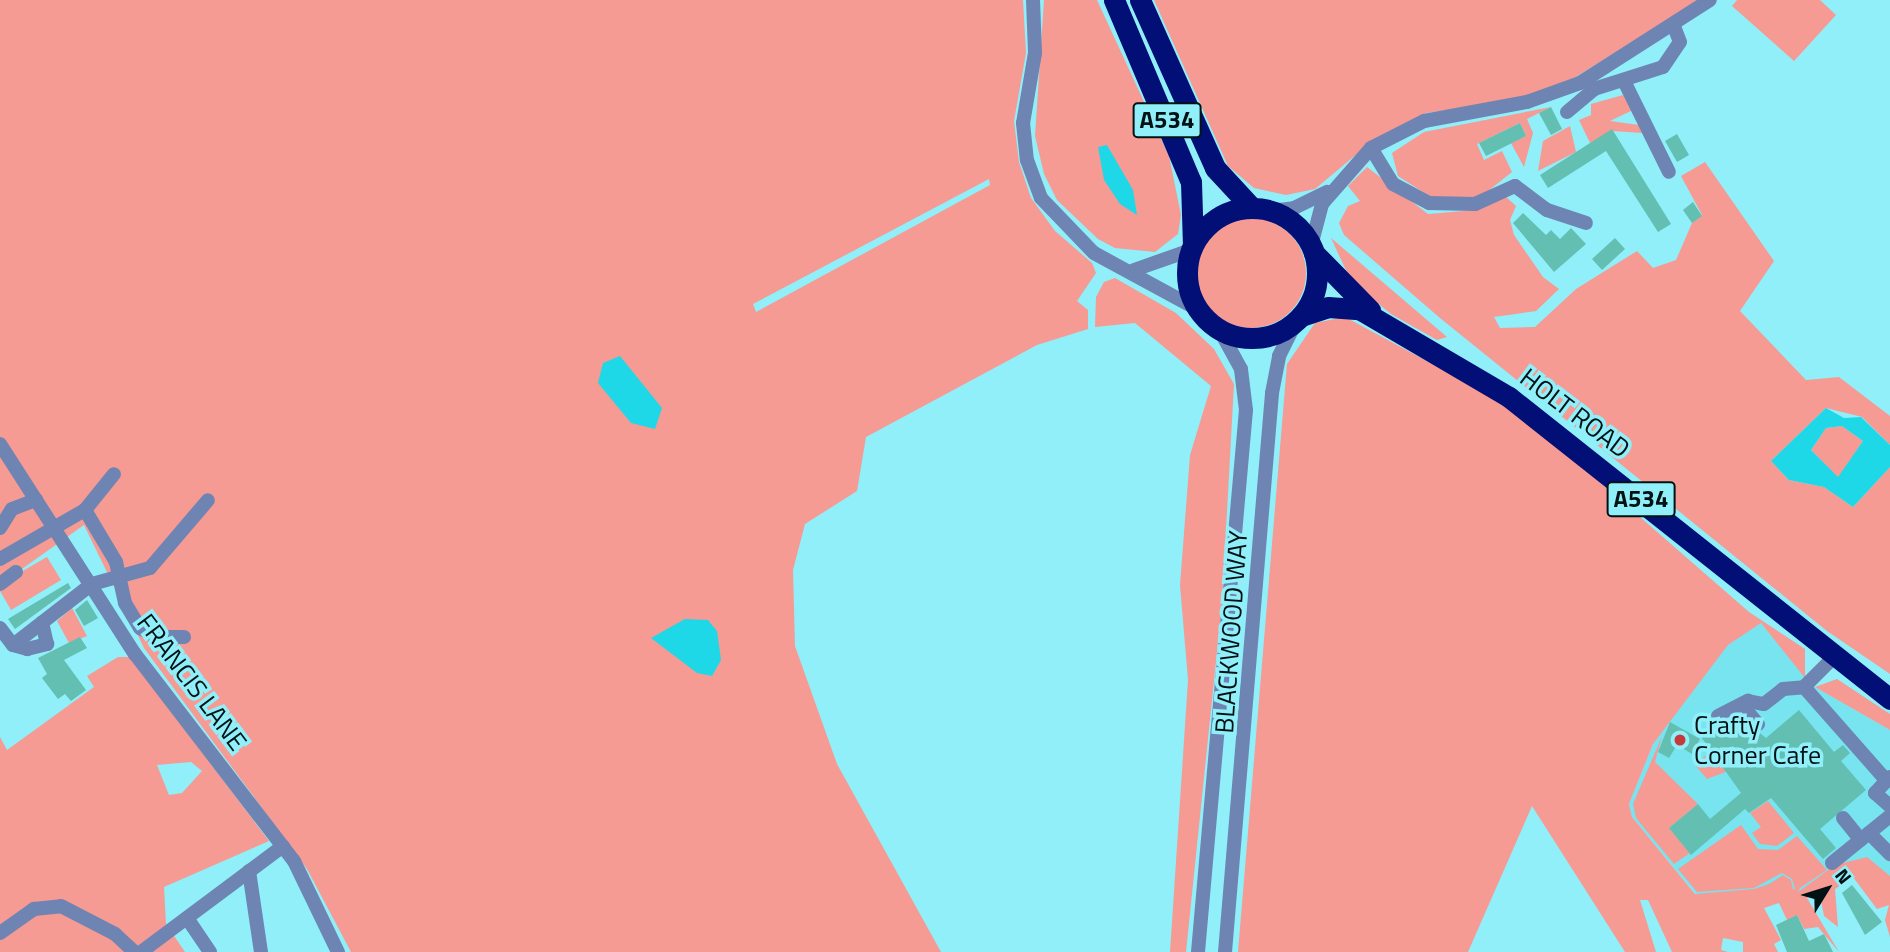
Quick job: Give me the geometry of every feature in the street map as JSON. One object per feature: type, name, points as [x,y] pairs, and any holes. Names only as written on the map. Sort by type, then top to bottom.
[{"type":"highway","name":"A534","points":[[1114,0],[1191,181],[1191,248]]},
{"type":"highway","name":"A534","points":[[1140,0],[1215,168],[1262,209]]},
{"type":"highway","points":[[1262,209],[1290,220],[1312,249],[1317,280],[1299,318],[1255,338],[1219,329],[1197,309],[1186,274],[1191,248],[1217,218],[1262,209]]},
{"type":"highway","name":"HOLT ROAD","points":[[1312,249],[1379,318],[1543,421],[1890,699]]},
{"type":"highway","name":"HOLT ROAD","points":[[1299,318],[1339,306],[1379,318]]},
{"type":"street","points":[[1033,0],[1035,53],[1023,123],[1032,178],[1077,241],[1134,270],[1197,309]]},
{"type":"street","points":[[1312,249],[1316,215],[1331,189],[1371,148],[1424,121],[1527,102],[1580,83],[1674,26],[1710,0]]},
{"type":"street","points":[[1567,112],[1594,89],[1625,83],[1672,59],[1680,42],[1674,26]]},
{"type":"street","points":[[1625,83],[1669,172]]},
{"type":"street","points":[[1371,148],[1393,184],[1429,203],[1475,204],[1515,186],[1547,210],[1586,223]]},
{"type":"street","points":[[1262,209],[1294,208],[1331,189]]},
{"type":"street","points":[[1134,270],[1191,248]]},
{"type":"street","name":"BLACKWOOD WAY","points":[[1225,952],[1272,394],[1279,355],[1299,318]]},
{"type":"street","name":"BLACKWOOD WAY","points":[[1198,952],[1246,410],[1241,369],[1219,329]]},
{"type":"street","name":"FRANCIS LANE","points":[[0,444],[135,654],[283,846],[320,906],[338,952]]},
{"type":"street","points":[[0,559],[57,529],[85,510],[114,474]]},
{"type":"street","points":[[0,528],[12,509],[36,499]]},
{"type":"street","points":[[0,628],[13,645],[92,584],[121,580],[150,568],[208,500]]},
{"type":"street","points":[[85,510],[121,580],[139,628],[157,637],[184,637]]},
{"type":"street","points":[[0,584],[16,572]]},
{"type":"street","points":[[1718,716],[1742,705],[1804,687],[1835,656]]},
{"type":"street","points":[[1804,687],[1888,779],[1875,793],[1890,806]]},
{"type":"street","points":[[1742,705],[1758,724]]},
{"type":"street","points":[[1832,863],[1890,816]]},
{"type":"street","points":[[1843,818],[1890,854]]},
{"type":"street","points":[[141,952],[283,846]]},
{"type":"street","points":[[249,871],[261,952]]},
{"type":"street","points":[[0,933],[34,909],[61,906],[115,934],[134,952]]},
{"type":"street","points":[[187,918],[210,952]]},
{"type":"shaded area","points":[[0,0],[1023,0],[1026,53],[1014,121],[1019,162],[1031,198],[1055,231],[1092,263],[1096,273],[1077,301],[1088,310],[1088,329],[1037,345],[866,437],[857,491],[805,524],[793,570],[795,646],[837,764],[941,952],[351,952],[307,869],[144,648],[84,525],[2,583],[47,557],[61,580],[11,610],[0,591]],"holes":[[[989,179],[990,185],[756,312],[753,304]]]},
{"type":"shaded area","points":[[1044,0],[1097,0],[1169,156],[1181,215],[1178,234],[1155,252],[1115,248],[1098,239],[1057,200],[1044,174],[1035,136]]},
{"type":"shaded area","points":[[1154,0],[1699,0],[1563,85],[1525,99],[1426,113],[1376,138],[1315,189],[1286,195],[1254,188],[1228,166]]},
{"type":"shaded area","points":[[1737,0],[1820,0],[1836,15],[1794,61],[1732,6]]},
{"type":"shaded area","points":[[1623,95],[1633,110],[1610,121],[1639,125],[1642,133],[1613,131],[1590,143],[1579,120],[1591,115],[1591,104]]},
{"type":"shaded area","points":[[1551,107],[1527,119],[1533,133],[1524,167],[1511,143],[1526,136],[1520,123],[1477,144],[1484,160],[1502,151],[1512,172],[1478,199],[1440,203],[1398,176],[1392,153],[1424,132]]},
{"type":"shaded area","points":[[1570,126],[1576,152],[1538,171],[1543,141]]},
{"type":"shaded area","points":[[1107,145],[1133,190],[1137,215],[1120,204],[1104,180],[1098,147]]},
{"type":"shaded area","points":[[1705,162],[1774,261],[1740,311],[1806,380],[1839,377],[1890,416],[1890,445],[1862,417],[1826,408],[1771,461],[1789,480],[1824,487],[1853,507],[1890,467],[1890,674],[1827,631],[1440,318],[1344,235],[1339,223],[1348,206],[1360,201],[1348,186],[1367,167],[1428,214],[1476,210],[1504,195],[1516,206],[1510,220],[1514,235],[1543,277],[1559,289],[1536,311],[1494,317],[1500,328],[1535,327],[1576,289],[1637,251],[1653,268],[1676,260],[1692,223],[1702,215],[1681,176]]},
{"type":"shaded area","points":[[1251,218],[1272,222],[1290,234],[1302,252],[1306,273],[1302,294],[1290,312],[1272,324],[1251,328],[1230,324],[1212,312],[1200,294],[1196,273],[1200,252],[1212,234],[1230,222]]},
{"type":"shaded area","points":[[1331,238],[1447,337],[1437,340],[1391,314],[1351,281]]},
{"type":"shaded area","points":[[1115,278],[1176,313],[1214,349],[1234,384],[1222,603],[1186,952],[1170,952],[1188,680],[1180,585],[1190,455],[1211,386],[1135,323],[1095,327],[1096,297],[1104,282]]},
{"type":"shaded area","points":[[1345,317],[1516,409],[1749,612],[1805,649],[1805,678],[1761,623],[1728,645],[1653,744],[1629,804],[1632,817],[1695,894],[1754,889],[1783,875],[1791,880],[1795,890],[1792,879],[1782,873],[1754,888],[1697,892],[1678,869],[1741,825],[1758,849],[1778,850],[1797,836],[1827,870],[1798,892],[1835,865],[1867,857],[1890,876],[1890,937],[1885,920],[1889,905],[1877,909],[1853,877],[1835,889],[1838,927],[1824,916],[1819,891],[1807,898],[1839,952],[1818,927],[1804,929],[1797,915],[1787,920],[1779,903],[1764,908],[1781,940],[1774,944],[1778,952],[1743,952],[1743,942],[1723,938],[1721,950],[1728,952],[1672,952],[1648,900],[1640,900],[1656,952],[1625,952],[1532,806],[1468,952],[1238,952],[1287,364],[1315,323]]},
{"type":"shaded area","points":[[620,356],[662,408],[655,429],[631,423],[598,383],[603,363]]},
{"type":"shaded area","points":[[1826,408],[1844,418],[1861,417],[1890,445],[1890,467],[1853,507],[1824,487],[1789,480],[1771,461]],"holes":[[[1842,426],[1863,441],[1838,477],[1811,450],[1826,428]]]},
{"type":"shaded area","points":[[1842,426],[1863,441],[1838,478],[1811,450],[1826,428]]},
{"type":"shaded area","points":[[72,608],[87,636],[69,643],[57,621]]},
{"type":"shaded area","points":[[685,619],[708,620],[717,631],[721,660],[712,676],[697,673],[651,638]]},
{"type":"shaded area","points":[[1760,622],[1815,687],[1890,730],[1890,886],[1867,860],[1791,900],[1701,900],[1632,817],[1629,804],[1653,744],[1678,703],[1728,645]]},
{"type":"shaded area","points":[[118,657],[130,657],[269,841],[164,887],[166,924],[185,952],[0,952],[0,737],[7,750],[94,687],[87,676]],"holes":[[[191,762],[202,771],[182,793],[169,795],[157,765]]]},
{"type":"shaded area","points":[[1837,679],[1890,714],[1890,730],[1815,687]]},
{"type":"shaded area","points":[[1662,736],[1655,762],[1698,804],[1669,828],[1690,853],[1674,864],[1636,818],[1633,804]]},
{"type":"shaded area","points":[[1711,751],[1728,771],[1707,779],[1695,765]]},
{"type":"shaded area","points":[[1768,801],[1794,833],[1777,846],[1760,844],[1752,833],[1761,827],[1750,813]]},
{"type":"building","points":[[1551,107],[1562,129],[1551,135],[1539,113]]},
{"type":"building","points":[[1520,123],[1526,136],[1486,156],[1479,143]]},
{"type":"building","points":[[1612,129],[1671,224],[1658,232],[1606,151],[1548,188],[1540,175]]},
{"type":"building","points":[[1677,134],[1689,155],[1677,162],[1665,141]]},
{"type":"building","points":[[1693,202],[1702,216],[1692,223],[1683,210]]},
{"type":"building","points":[[1523,213],[1546,235],[1551,230],[1560,239],[1571,228],[1586,244],[1554,272],[1513,223]]},
{"type":"building","points":[[1615,238],[1625,249],[1602,270],[1592,259]]},
{"type":"building","points":[[68,583],[71,588],[15,629],[8,619]]},
{"type":"building","points":[[87,600],[98,618],[84,626],[75,610]]},
{"type":"building","points":[[80,637],[87,648],[64,660],[86,690],[71,701],[65,694],[58,699],[42,678],[47,674],[38,658]]},
{"type":"building","points":[[1799,710],[1834,752],[1843,745],[1850,753],[1841,761],[1866,790],[1820,829],[1836,848],[1823,859],[1771,798],[1749,813],[1745,809],[1691,855],[1669,828],[1698,804],[1710,819],[1741,793],[1699,734],[1739,716],[1766,738]]},
{"type":"building","name":"Crafty Corner Cafe","points":[[1670,722],[1700,739],[1692,754],[1677,745],[1669,758],[1658,752]]},
{"type":"building","points":[[1852,885],[1882,922],[1865,935],[1842,893]]},
{"type":"building","points":[[1797,915],[1809,941],[1824,934],[1833,952],[1787,952],[1776,925]]},
{"type":"place","name":"Crafty Corner Cafe","points":[[1680,740]]}]
